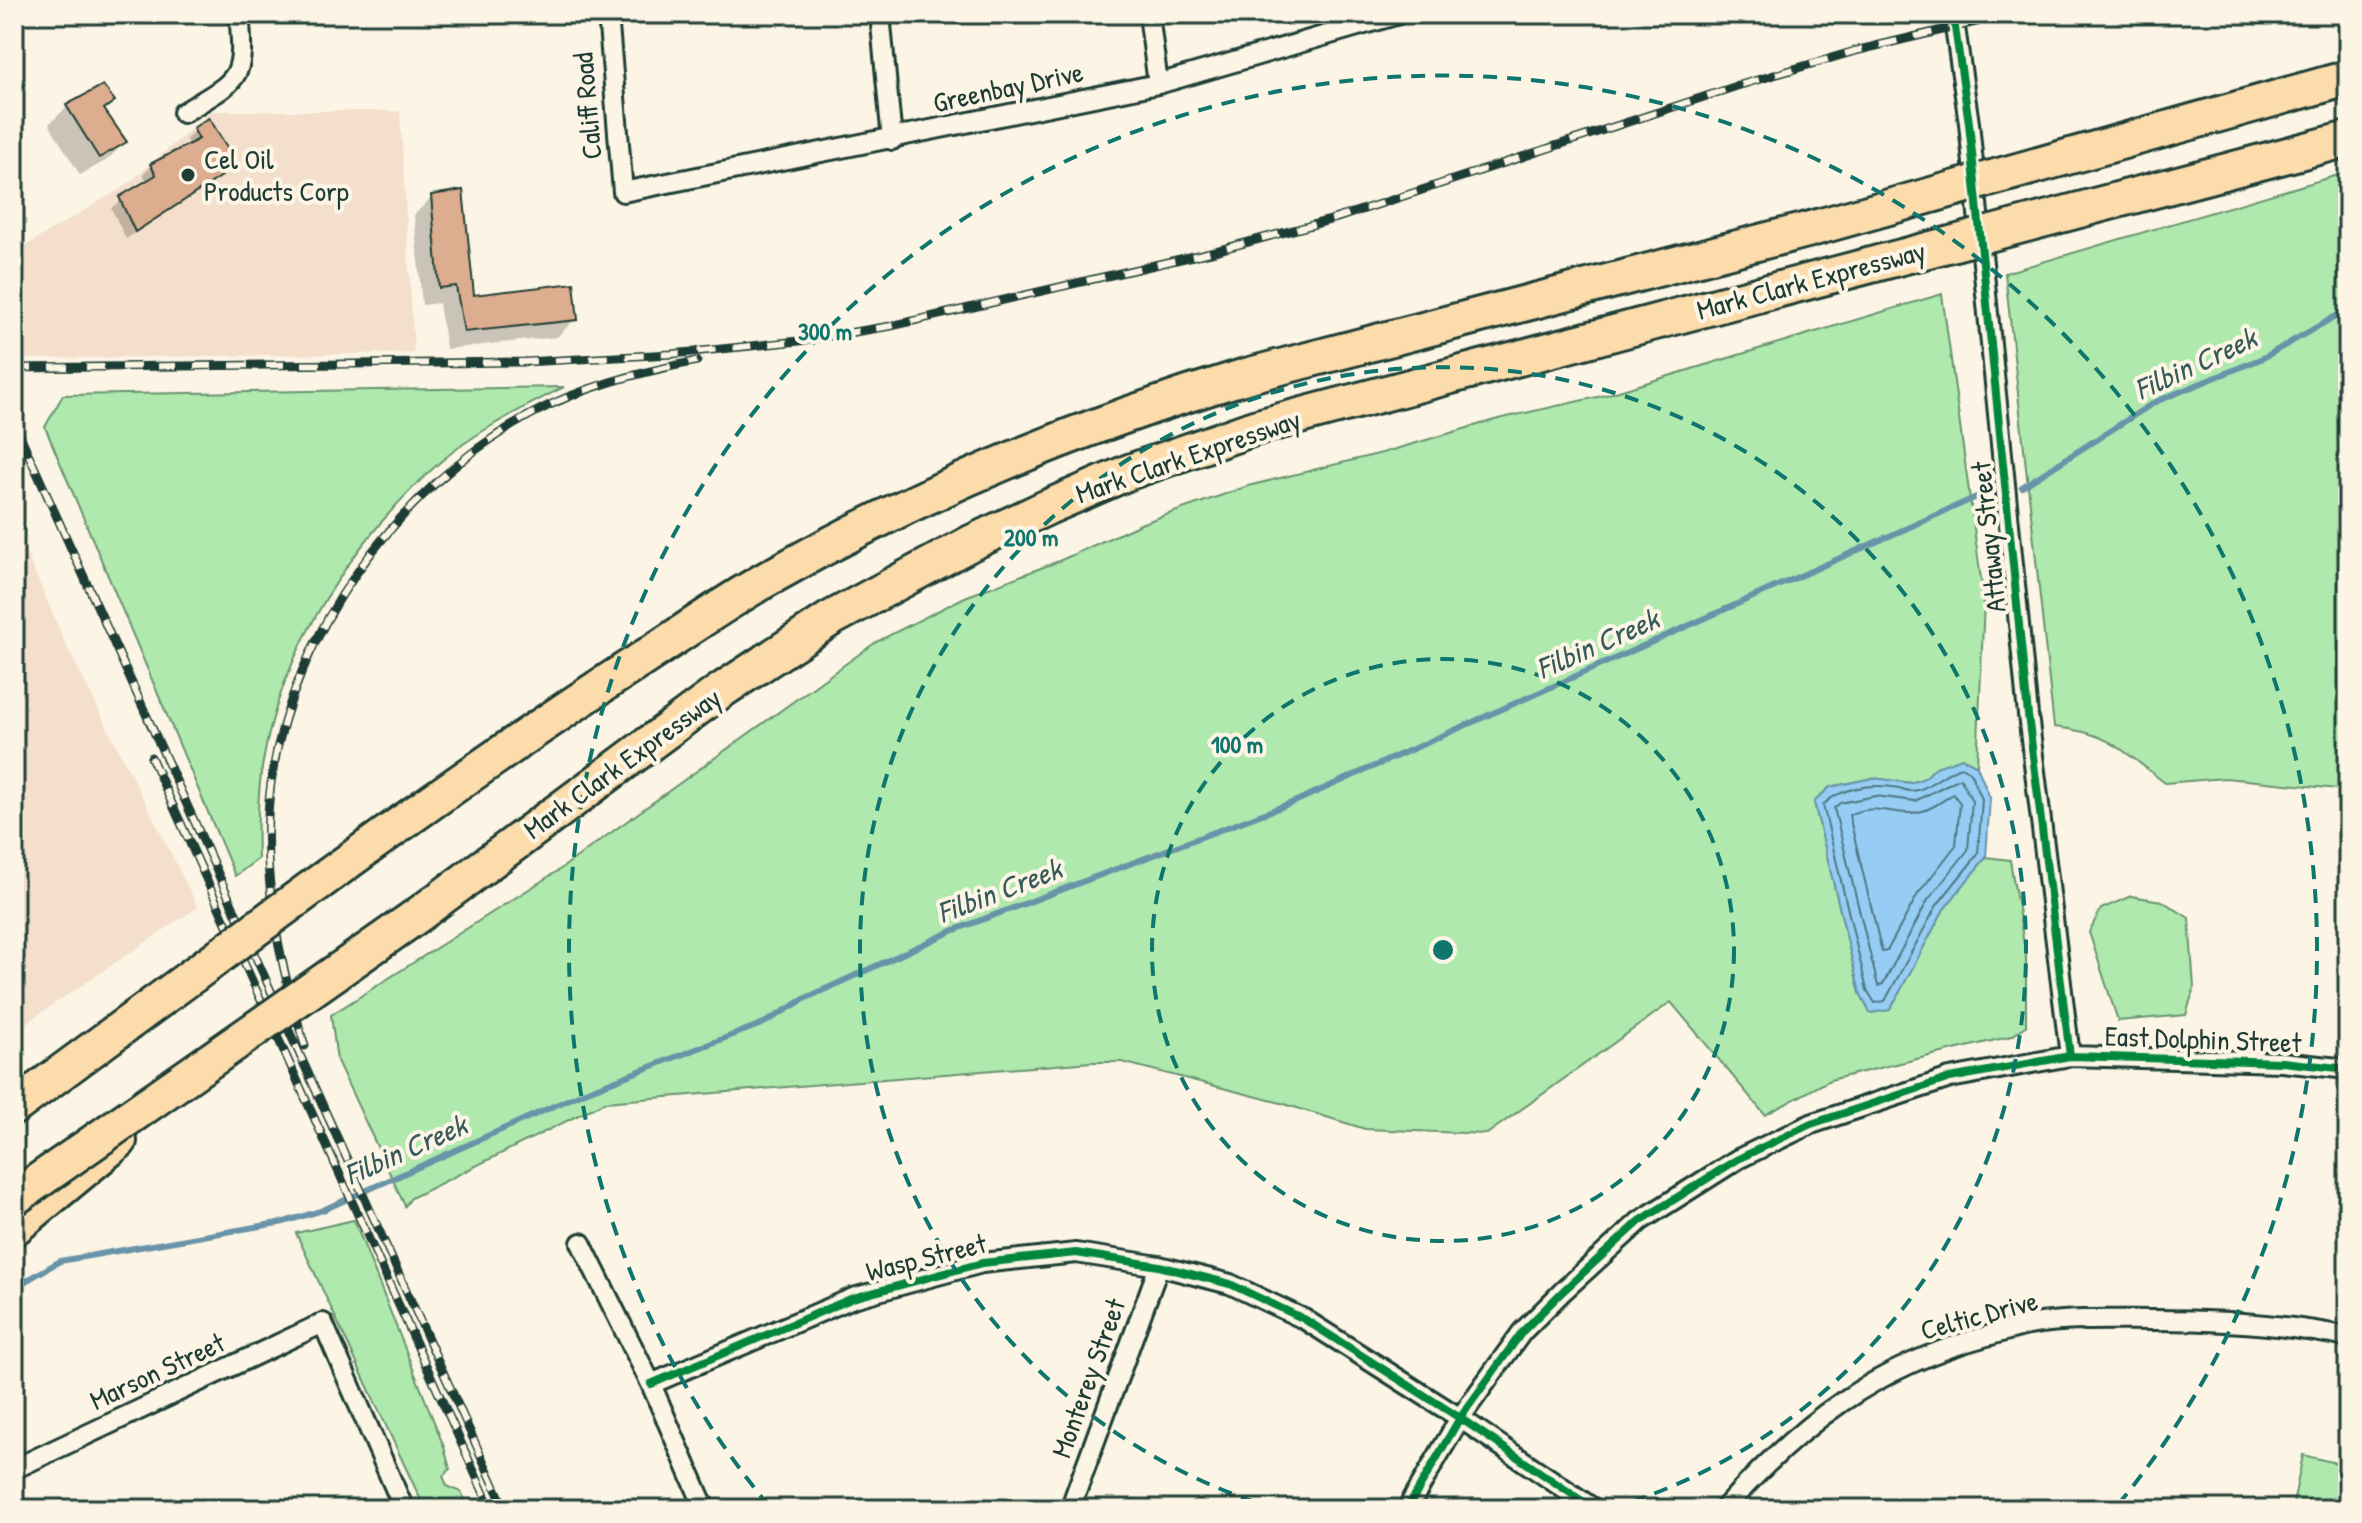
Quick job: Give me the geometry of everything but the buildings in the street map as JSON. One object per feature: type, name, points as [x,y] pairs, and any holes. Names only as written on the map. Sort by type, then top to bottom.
[{"type":"highway","name":"Mark Clark Expressway","points":[[14,1107],[349,859],[703,618],[845,536],[965,478],[1168,399],[1246,376],[1807,230],[2348,78]]},
{"type":"highway","name":"Mark Clark Expressway","points":[[14,1198],[238,1043],[766,660],[830,619],[971,543],[1129,472],[1254,428],[2348,139]]},
{"type":"highway","points":[[14,1228],[238,1043]]},
{"type":"highway","points":[[14,1099],[68,1069]]},
{"type":"street","points":[[183,113],[232,83],[239,73],[242,44],[239,14]]},
{"type":"street","name":"Califf Road","points":[[608,14],[623,192]]},
{"type":"street","points":[[880,14],[892,140]]},
{"type":"street","points":[[1149,14],[1158,84]]},
{"type":"street","name":"Greenbay Drive","points":[[623,192],[1158,84],[1399,14]]},
{"type":"street","name":"Attaway Street","points":[[1953,14],[1969,123],[2028,715],[2070,1056]]},
{"type":"street","name":"East Dolphin Street","points":[[1407,1509],[1460,1418],[1522,1332],[1563,1291],[1640,1221],[1738,1159],[1811,1124],[1950,1078],[2070,1056],[2282,1062],[2348,1069]]},
{"type":"street","points":[[581,1243],[651,1384],[705,1509]]},
{"type":"street","name":"Wasp Street","points":[[651,1384],[853,1298],[982,1263],[1066,1253],[1159,1266],[1230,1284],[1304,1319],[1460,1418],[1594,1509]]},
{"type":"street","name":"Monterey Street","points":[[1070,1509],[1159,1266]]},
{"type":"street","name":"Celtic Drive","points":[[1724,1509],[1804,1427],[1865,1384],[1949,1346],[2033,1324],[2098,1320],[2229,1320],[2302,1328],[2348,1337]]},
{"type":"street","name":"Marson Street","points":[[14,1469],[323,1323],[404,1509]]},
{"type":"shaded area","points":[[212,111],[400,111],[414,353],[21,359],[14,346],[14,253],[125,186]]},
{"type":"shaded area","points":[[14,524],[66,645],[198,907],[14,1031]]},
{"type":"green space","points":[[2348,172],[2348,790],[2225,778],[2165,783],[2102,738],[2054,727],[2005,273]]},
{"type":"green space","points":[[1942,294],[1984,601],[1977,766],[1962,758],[1936,767],[1925,778],[1911,783],[1873,778],[1830,787],[1814,802],[1860,993],[1870,1013],[1890,1009],[1944,909],[1986,857],[2010,860],[2026,956],[2026,1026],[2012,1036],[1830,1080],[1765,1115],[1671,1002],[1487,1134],[1365,1129],[1281,1103],[1122,1062],[605,1102],[411,1198],[405,1206],[337,1061],[331,1015],[559,870],[876,642],[965,597],[1059,561],[1143,523],[1248,486],[1382,453],[1498,419],[1602,396]]},
{"type":"green space","points":[[564,387],[483,431],[439,463],[378,526],[326,598],[287,678],[273,720],[261,774],[258,859],[235,876],[45,427],[63,395]]},
{"type":"green space","points":[[2131,896],[2162,901],[2189,918],[2194,988],[2186,1015],[2118,1021],[2089,932],[2101,909]]},
{"type":"green space","points":[[354,1220],[444,1447],[450,1469],[443,1476],[447,1486],[461,1492],[470,1509],[425,1509],[296,1233]]},
{"type":"green space","points":[[2303,1455],[2348,1466],[2348,1509],[2292,1509]]},
{"type":"water","points":[[1962,758],[1977,766],[1990,798],[1986,857],[1944,909],[1890,1010],[1870,1013],[1860,993],[1814,802],[1830,787],[1873,778],[1911,783],[1925,778],[1936,767]]},
{"type":"waterway","name":"Filbin Creek","points":[[2022,487],[2155,402],[2263,358],[2348,309]]},
{"type":"waterway","name":"Filbin Creek","points":[[14,1288],[60,1261],[284,1222],[323,1210],[585,1092],[764,1023],[806,998],[952,931],[1294,802],[1990,491]]},
{"type":"railway","points":[[14,368],[524,362],[672,354],[799,341],[891,326],[1215,251],[1334,219],[1737,86],[1855,51],[2009,14]]},
{"type":"railway","points":[[305,1046],[287,982],[274,916],[268,816],[271,783],[283,727],[302,672],[327,619],[359,570],[396,524],[437,482],[482,446],[530,415],[570,396],[633,376],[697,361]]},
{"type":"railway","points":[[14,422],[505,1509]]},
{"type":"railway","points":[[151,757],[491,1509]]},
{"type":"cycle path","points":[[1953,14],[1969,123],[2028,715],[2070,1056]]},
{"type":"cycle path","points":[[1407,1509],[1460,1418],[1522,1332],[1563,1291],[1640,1221],[1738,1159],[1811,1124],[1950,1078],[2070,1056],[2282,1062],[2348,1069]]},
{"type":"cycle path","points":[[651,1384],[853,1298],[982,1263],[1076,1253],[1159,1266],[1230,1284],[1304,1319],[1460,1418],[1594,1509]]},
{"type":"place","name":"Cel Oil Products Corp","points":[[188,175]]}]
